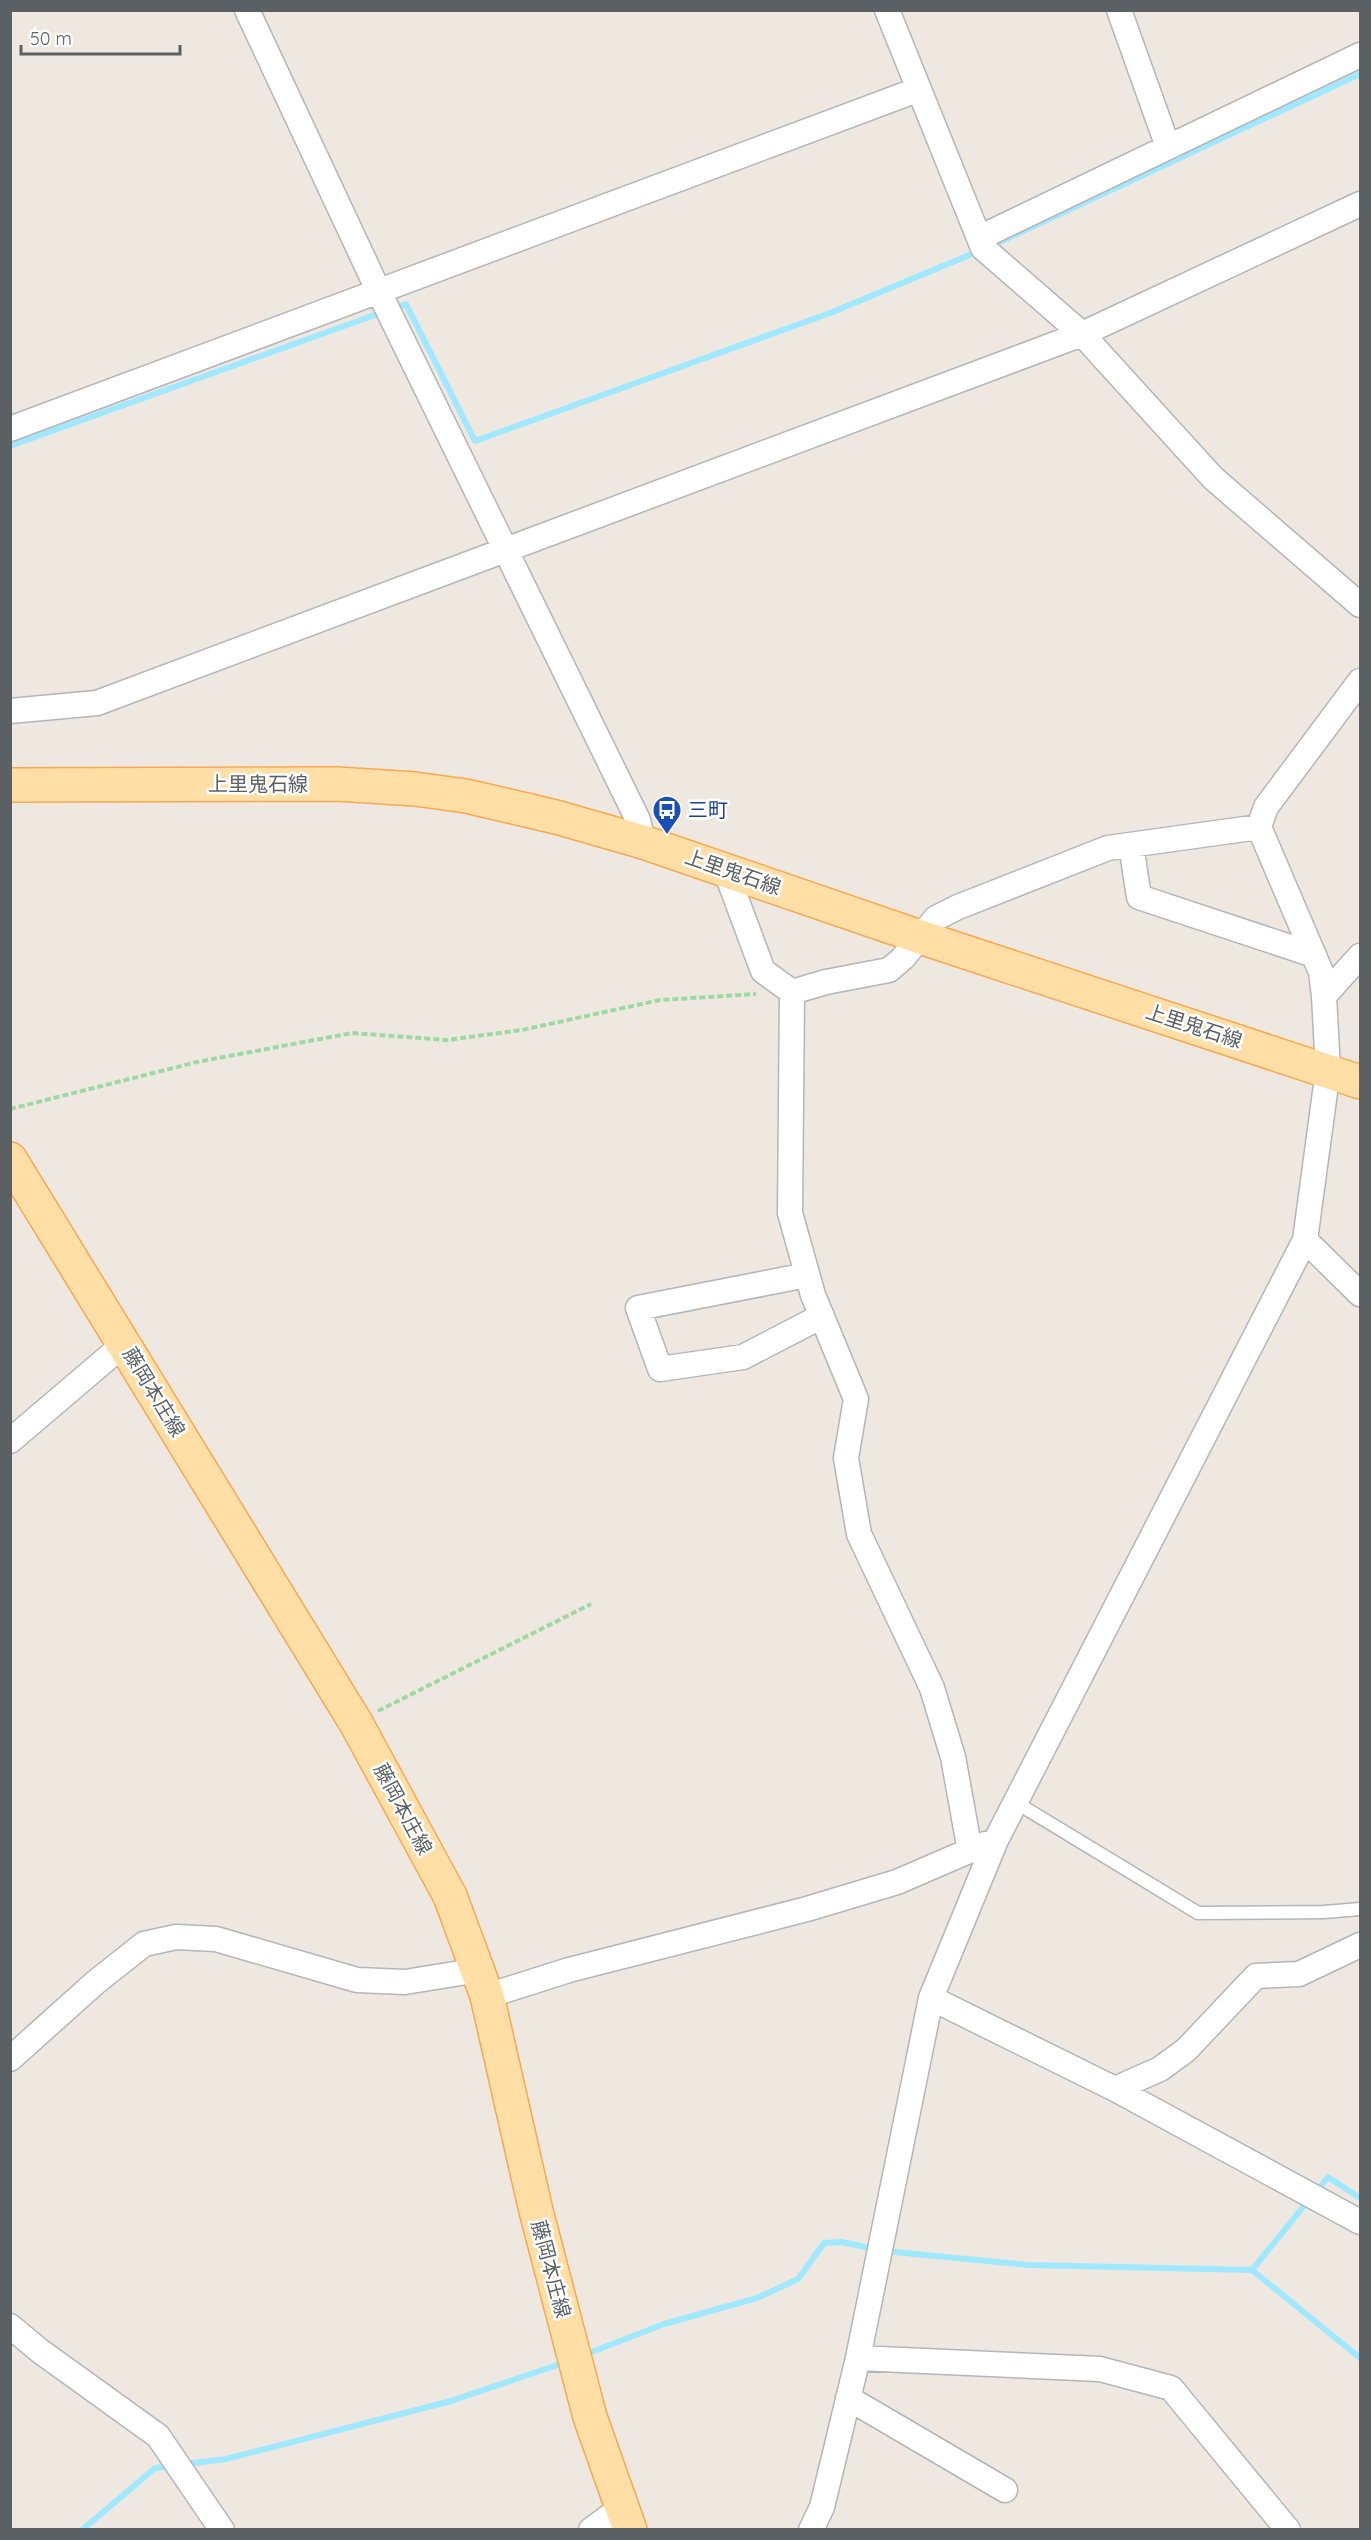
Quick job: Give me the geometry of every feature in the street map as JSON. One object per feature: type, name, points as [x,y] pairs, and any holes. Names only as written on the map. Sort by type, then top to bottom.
[{"type":"main road","name":"上里鬼石線","points":[[10,785],[337,784],[466,795],[643,842],[920,937],[1360,1082]]},
{"type":"main road","name":"藤岡本庄線","points":[[10,1159],[356,1722],[450,1896],[483,1983],[536,2211],[587,2406],[626,2519]]},
{"type":"street","points":[[247,10],[379,292],[638,820],[643,842]]},
{"type":"street","points":[[886,10],[983,248],[1082,334],[1213,478],[1360,602]]},
{"type":"street","points":[[1119,10],[1168,147]]},
{"type":"street","points":[[979,238],[1360,55]]},
{"type":"street","points":[[10,429],[917,90]]},
{"type":"street","points":[[10,711],[97,703],[1082,334],[1360,204]]},
{"type":"street","points":[[811,2529],[822,2507],[858,2358],[931,1998],[996,1840],[1305,1240],[1328,1070],[1324,996],[1321,972],[1259,827],[1266,807],[1360,681]]},
{"type":"street","points":[[792,992],[826,982],[889,970],[903,958],[936,918],[958,907],[1108,848],[1259,827]]},
{"type":"street","points":[[1131,845],[1139,897],[1314,955]]},
{"type":"street","points":[[725,869],[763,971],[792,992]]},
{"type":"street","points":[[1324,996],[1360,956]]},
{"type":"street","points":[[792,992],[790,1213],[807,1275],[856,1399],[846,1458],[859,1534],[932,1688],[953,1757],[970,1851]]},
{"type":"street","points":[[1305,1240],[1360,1294]]},
{"type":"street","points":[[807,1275],[638,1308],[660,1369],[743,1357],[822,1316]]},
{"type":"street","points":[[10,1441],[124,1344]]},
{"type":"street","points":[[10,2059],[96,1982],[144,1944],[176,1937],[216,1939],[357,1980],[483,1983],[569,1970],[807,1909],[897,1882],[996,1840]]},
{"type":"street","points":[[1115,2089],[1160,2069],[1186,2050],[1256,1976],[1299,1974],[1360,1945]]},
{"type":"street","points":[[931,1998],[1115,2089],[1360,2222]]},
{"type":"street","points":[[10,2326],[40,2351],[158,2436],[222,2529]]},
{"type":"street","points":[[858,2358],[1100,2369],[1171,2388],[1288,2529]]},
{"type":"street","points":[[848,2398],[1005,2490]]},
{"type":"street","points":[[591,2529],[626,2519]]},
{"type":"lane","points":[[1015,1802],[1198,1913],[1360,1910]]},
{"type":"path","points":[[10,1109],[197,1062],[352,1033],[447,1040],[522,1030],[660,1000],[792,992]]},
{"type":"path","points":[[356,1722],[591,1604]]},
{"type":"waterway","points":[[991,246],[1360,74]]},
{"type":"waterway","points":[[393,309],[406,304],[475,441],[830,313],[979,251]]},
{"type":"waterway","points":[[10,446],[383,312]]},
{"type":"waterway","points":[[1317,2191],[1328,2177],[1360,2198]]},
{"type":"waterway","points":[[1252,2270],[1308,2201]]},
{"type":"waterway","points":[[584,2355],[664,2324],[757,2298],[798,2279],[824,2243],[842,2242],[874,2249]]},
{"type":"waterway","points":[[884,2251],[1029,2265],[1252,2270],[1360,2358]]},
{"type":"waterway","points":[[185,2464],[226,2459],[451,2401],[566,2362]]},
{"type":"waterway","points":[[82,2530],[155,2468],[172,2466]]},
{"type":"place","name":"三町","points":[[667,836]]}]
